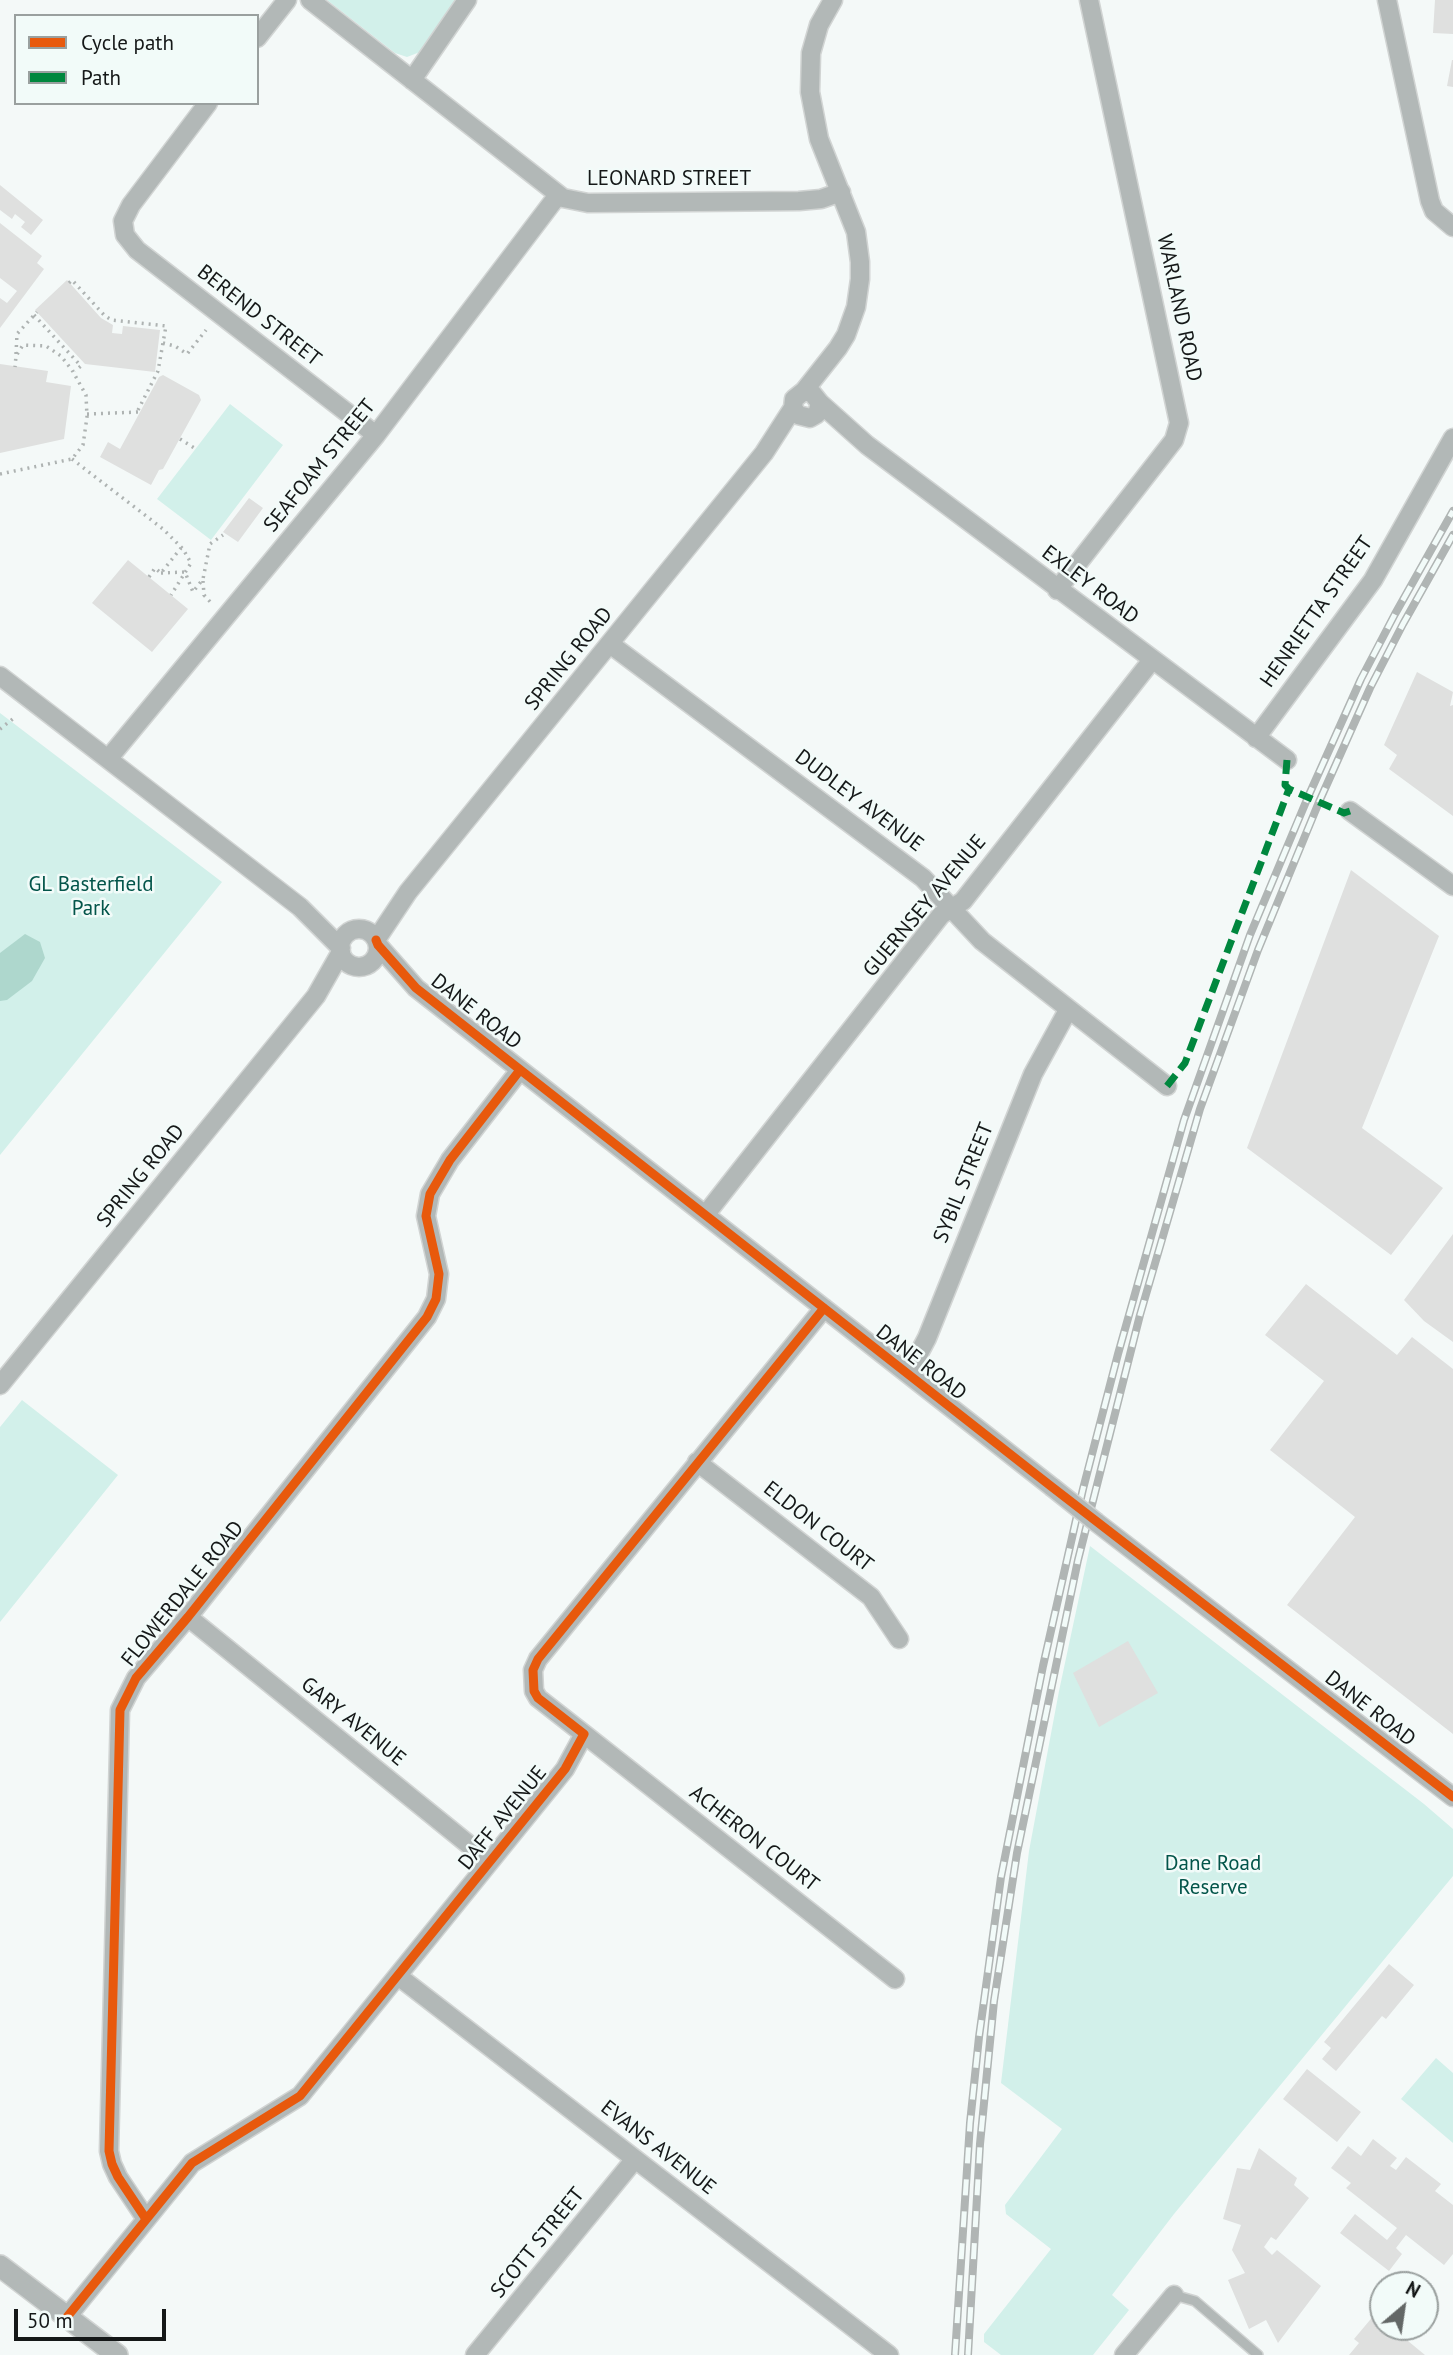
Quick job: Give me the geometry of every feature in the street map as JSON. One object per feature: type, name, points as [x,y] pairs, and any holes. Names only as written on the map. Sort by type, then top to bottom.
[{"type":"street","points":[[259,35],[287,0]]},
{"type":"street","name":"LEONARD STREET","points":[[310,0],[558,195],[579,202],[628,202],[814,200],[841,192]]},
{"type":"street","points":[[412,80],[467,0]]},
{"type":"street","points":[[809,406],[846,335],[856,307],[860,271],[856,232],[817,131],[812,106],[810,78],[815,36],[833,0]]},
{"type":"street","name":"WARLAND ROAD","points":[[1057,590],[1174,440],[1179,423],[1089,0]]},
{"type":"street","points":[[1387,0],[1430,201],[1434,211],[1453,227]]},
{"type":"street","name":"BEREND STREET","points":[[206,105],[131,205],[122,226],[125,235],[137,250],[376,435]]},
{"type":"street","name":"SEAFOAM STREET","points":[[108,758],[376,435],[558,195]]},
{"type":"street","name":"EXLEY ROAD","points":[[809,406],[867,445],[1287,761]]},
{"type":"street","name":"SPRING ROAD","points":[[367,937],[408,892],[764,453],[809,406]]},
{"type":"street","name":"HENRIETTA STREET","points":[[1256,738],[1373,580],[1453,438]]},
{"type":"street","name":"DUDLEY AVENUE","points":[[610,644],[923,878],[982,941],[1167,1086]]},
{"type":"street","name":"GUERNSEY AVENUE","points":[[706,1214],[941,915],[963,901],[1152,660]]},
{"type":"street","name":"DANE ROAD","points":[[0,676],[300,907],[341,950]]},
{"type":"street","points":[[1350,811],[1453,886]]},
{"type":"street","name":"DANE ROAD","points":[[300,907],[334,926],[367,937],[416,988],[1052,1487],[1453,1797]]},
{"type":"street","points":[[367,937],[376,956],[362,965],[346,962],[341,950],[344,938],[367,937]]},
{"type":"street","name":"SPRING ROAD","points":[[0,1385],[316,996],[341,950]]},
{"type":"street","name":"SPRING ROAD","points":[[316,996],[362,965]]},
{"type":"street","name":"DANE ROAD","points":[[362,965],[416,988]]},
{"type":"street","name":"SYBIL STREET","points":[[908,1374],[927,1338],[1033,1074],[1068,1010]]},
{"type":"street","name":"FLOWERDALE ROAD","points":[[146,2219],[118,2177],[111,2164],[109,2151],[118,1721],[123,1700],[136,1678],[188,1617],[427,1317],[436,1299],[439,1274],[426,1216],[430,1194],[450,1160],[520,1070]]},
{"type":"street","points":[[584,1734],[538,1698],[534,1691],[533,1670],[538,1659],[824,1308]]},
{"type":"street","name":"ELDON COURT","points":[[697,1462],[871,1597],[899,1639]]},
{"type":"street","name":"GARY AVENUE","points":[[188,1617],[489,1861]]},
{"type":"street","name":"DAFF AVENUE","points":[[67,2317],[191,2163],[300,2096],[565,1769],[584,1734]]},
{"type":"street","name":"ACHERON COURT","points":[[584,1734],[895,1979]]},
{"type":"street","name":"EVANS AVENUE","points":[[398,1976],[889,2355]]},
{"type":"street","name":"SCOTT STREET","points":[[475,2355],[635,2159]]},
{"type":"street","points":[[2,2270],[117,2355]]},
{"type":"street","points":[[1124,2355],[1174,2295]]},
{"type":"lane","points":[[1174,2295],[1195,2301],[1258,2355]]},
{"type":"path","points":[[69,283],[72,280],[105,316],[112,320],[166,326],[158,371],[138,412],[87,414]]},
{"type":"path","points":[[15,367],[17,334],[35,314],[81,366],[74,372]]},
{"type":"path","points":[[163,342],[187,354],[206,330]]},
{"type":"path","points":[[0,474],[72,459],[83,445],[87,414],[86,395],[74,372],[61,356],[46,346],[23,345],[16,356]]},
{"type":"path","points":[[180,439],[196,449]]},
{"type":"path","points":[[72,459],[163,529],[181,548],[191,563],[171,595]]},
{"type":"path","points":[[223,535],[210,544],[203,579],[204,595],[209,602],[228,614]]},
{"type":"path","points":[[161,573],[181,548]]},
{"type":"path","points":[[149,577],[155,568],[161,573],[185,572]]},
{"type":"path","points":[[185,572],[193,593],[203,579]]},
{"type":"path","points":[[0,729],[14,718]]},
{"type":"green space","points":[[327,0],[456,0],[420,52],[407,57],[395,53]]},
{"type":"green space","points":[[230,404],[283,445],[211,540],[157,499]]},
{"type":"green space","name":"GL Basterfield Park","points":[[0,713],[222,882],[0,1155]]},
{"type":"green space","points":[[22,1400],[118,1475],[0,1622],[0,1427]]},
{"type":"green space","name":"Dane Road Reserve","points":[[1090,1546],[1453,1829],[1453,1876],[1174,2214],[1112,2295],[1129,2310],[1093,2355],[1001,2355],[984,2342],[984,2334],[1051,2249],[1006,2214],[1005,2205],[1062,2129],[1001,2083],[1029,1851]]},
{"type":"green space","points":[[1436,2058],[1453,2073],[1453,2143],[1401,2099]]},
{"type":"shaded area","points":[[25,934],[40,942],[45,958],[32,981],[7,1000],[0,1001],[0,953]]},
{"type":"building","points":[[1435,0],[1453,0],[1453,34],[1433,33]]},
{"type":"building","points":[[1453,60],[1453,87],[1447,86]]},
{"type":"building","points":[[0,185],[43,220],[31,235],[21,227],[25,222],[15,214],[12,219],[0,210]]},
{"type":"building","points":[[0,223],[42,256],[37,263],[44,269],[0,328],[0,298],[7,303],[17,291],[0,278]]},
{"type":"building","points":[[67,280],[101,318],[113,325],[112,333],[122,334],[123,326],[160,330],[155,372],[85,364],[35,310]]},
{"type":"building","points":[[0,364],[48,371],[46,382],[71,386],[64,439],[0,453]]},
{"type":"building","points":[[163,375],[199,395],[201,400],[163,469],[159,470],[151,485],[100,457],[108,442],[120,449],[159,377]]},
{"type":"building","points":[[249,498],[263,508],[238,542],[223,532]]},
{"type":"building","points":[[128,560],[188,609],[152,652],[92,603]]},
{"type":"building","points":[[1417,672],[1453,692],[1450,706],[1453,705],[1453,816],[1389,769],[1397,755],[1384,745]]},
{"type":"building","points":[[1351,870],[1439,936],[1362,1128],[1443,1188],[1391,1255],[1247,1148]]},
{"type":"building","points":[[1453,1234],[1453,1342],[1424,1321],[1404,1300]]},
{"type":"building","points":[[1306,1284],[1397,1355],[1412,1337],[1453,1369],[1453,1734],[1287,1605],[1355,1517],[1270,1450],[1324,1381],[1265,1335]]},
{"type":"building","points":[[1128,1641],[1158,1693],[1099,1727],[1073,1673]]},
{"type":"building","points":[[1389,1964],[1414,1985],[1386,2019],[1382,2016],[1336,2071],[1322,2059],[1331,2048],[1324,2042]]},
{"type":"building","points":[[1307,2069],[1361,2112],[1337,2142],[1283,2099]]},
{"type":"building","points":[[1373,2139],[1397,2158],[1390,2166],[1396,2170],[1406,2157],[1441,2184],[1435,2191],[1453,2205],[1453,2254],[1444,2265],[1406,2235],[1396,2248],[1402,2254],[1389,2271],[1340,2233],[1355,2214],[1387,2240],[1397,2228],[1346,2188],[1351,2183],[1331,2168],[1348,2146],[1361,2156]]},
{"type":"building","points":[[1259,2148],[1297,2178],[1294,2185],[1309,2198],[1276,2240],[1271,2237],[1264,2247],[1272,2255],[1277,2250],[1321,2286],[1278,2343],[1266,2320],[1249,2329],[1228,2280],[1245,2273],[1232,2250],[1241,2225],[1223,2219],[1237,2168],[1250,2170]]},
{"type":"building","points":[[1369,2321],[1369,2341],[1408,2341],[1425,2355],[1349,2355],[1359,2343],[1354,2339]]},
{"type":"railway","points":[[955,2355],[970,2123],[1001,1877],[1043,1666],[1083,1489],[1118,1354],[1184,1120],[1250,935],[1361,679],[1453,511]]},
{"type":"railway","points":[[968,2355],[980,2144],[994,2001],[1017,1853],[1078,1560],[1140,1315],[1200,1109],[1258,950],[1370,688],[1453,535]]},
{"type":"marked path","points":[[1287,760],[1285,785],[1289,789],[1344,813],[1350,811]]},
{"type":"marked path","points":[[1167,1086],[1185,1063],[1289,789]]},
{"type":"cycle path","points":[[376,940],[416,988],[1052,1487],[1453,1797]]},
{"type":"cycle path","points":[[146,2219],[118,2177],[109,2151],[120,1710],[136,1678],[188,1617],[427,1317],[436,1299],[439,1274],[426,1216],[430,1194],[450,1160],[520,1070]]},
{"type":"cycle path","points":[[67,2317],[192,2163],[300,2096],[565,1769],[584,1734],[538,1698],[534,1691],[533,1670],[538,1659],[824,1308]]}]
